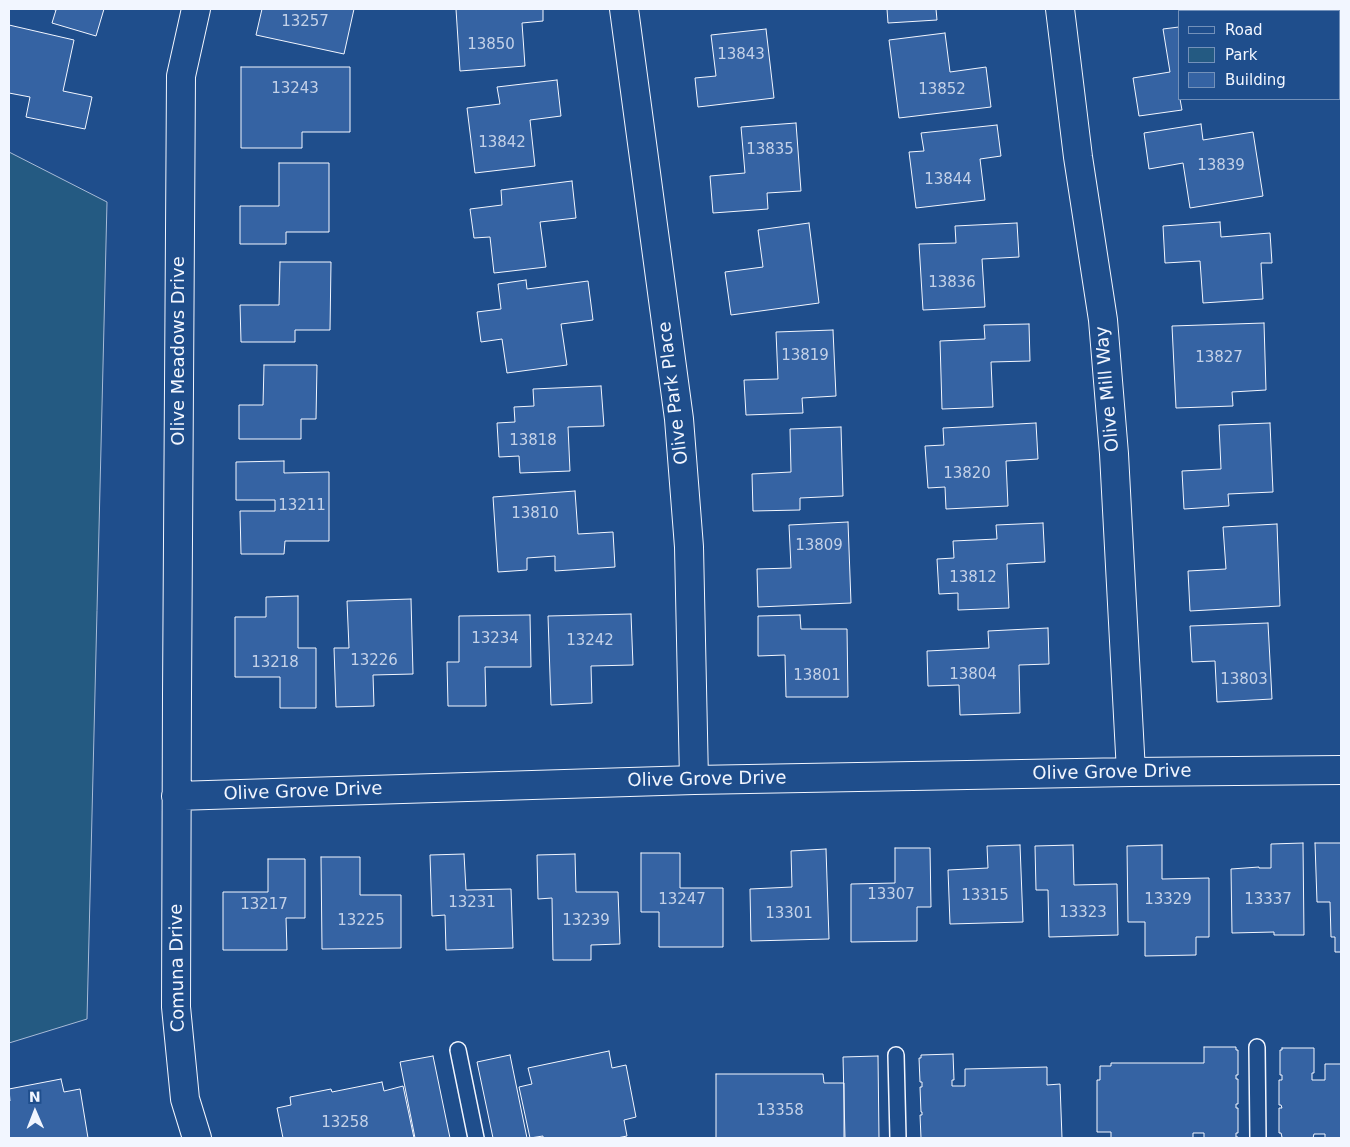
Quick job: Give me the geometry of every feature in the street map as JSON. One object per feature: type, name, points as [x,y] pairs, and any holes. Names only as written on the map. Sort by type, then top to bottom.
[{"type":"street","name":"Olive Meadows Drive","points":[[176,796],[181,76],[196,9]]},
{"type":"street","name":"Olive Park Place","points":[[624,9],[679,419],[688,547],[694,780]]},
{"type":"street","name":"Olive Mill Way","points":[[1060,9],[1078,157],[1102,320],[1114,454],[1131,772]]},
{"type":"street","name":"Olive Grove Drive","points":[[176,796],[694,780],[1341,770]]},
{"type":"street","name":"Comuna Drive","points":[[176,796],[176,1007],[185,1098],[197,1138]]},
{"type":"lane","points":[[1257,1047],[1258,1138]]},
{"type":"lane","points":[[458,1050],[476,1138]]},
{"type":"lane","points":[[896,1055],[898,1138]]},
{"type":"green space","points":[[9,152],[107,202],[87,1019],[9,1043]]},
{"type":"building","points":[[51,9],[104,9],[96,36],[52,23],[56,10]]},
{"type":"building","points":[[262,9],[354,9],[344,54],[256,35]]},
{"type":"building","points":[[456,9],[543,9],[543,21],[522,23],[525,66],[460,71]]},
{"type":"building","points":[[887,9],[936,9],[937,20],[888,23]]},
{"type":"building","points":[[1341,9],[1341,48],[1340,10],[1324,10]]},
{"type":"building","points":[[9,25],[74,40],[63,91],[92,97],[85,129],[26,117],[30,97],[9,93]]},
{"type":"building","points":[[1178,27],[1178,100],[1180,100],[1182,110],[1139,116],[1133,78],[1170,72],[1163,29]]},
{"type":"building","points":[[766,29],[774,98],[698,107],[695,78],[716,76],[711,35]]},
{"type":"building","points":[[945,33],[950,72],[986,67],[991,107],[899,118],[889,40]]},
{"type":"building","points":[[241,67],[350,67],[350,132],[302,132],[302,148],[241,148]]},
{"type":"building","points":[[557,80],[561,116],[530,120],[535,166],[475,173],[467,108],[500,104],[497,87]]},
{"type":"building","points":[[796,123],[801,191],[767,193],[768,209],[713,213],[710,176],[745,173],[741,127]]},
{"type":"building","points":[[1201,124],[1203,140],[1253,132],[1263,196],[1190,208],[1183,163],[1149,169],[1144,133]]},
{"type":"building","points":[[997,125],[1001,156],[980,159],[985,200],[916,208],[909,152],[924,151],[921,133]]},
{"type":"building","points":[[279,163],[329,163],[329,232],[286,232],[286,244],[240,244],[240,206],[279,206]]},
{"type":"building","points":[[572,181],[576,218],[540,222],[546,267],[494,273],[490,237],[474,238],[470,209],[502,205],[501,190]]},
{"type":"building","points":[[1220,222],[1221,237],[1270,233],[1272,263],[1261,263],[1263,299],[1203,303],[1200,261],[1165,263],[1163,226]]},
{"type":"building","points":[[809,223],[819,303],[731,315],[725,272],[763,267],[758,230]]},
{"type":"building","points":[[1017,223],[1019,257],[982,259],[985,307],[923,310],[919,244],[956,243],[955,226]]},
{"type":"building","points":[[280,262],[331,262],[330,330],[295,330],[295,342],[241,342],[240,305],[279,305]]},
{"type":"building","points":[[526,280],[527,289],[588,281],[593,320],[561,324],[567,365],[507,373],[502,339],[481,342],[477,312],[501,309],[498,284]]},
{"type":"building","points":[[1264,323],[1266,390],[1232,392],[1233,406],[1176,408],[1172,326]]},
{"type":"building","points":[[1029,324],[1030,361],[991,362],[993,407],[942,409],[940,341],[985,339],[984,325]]},
{"type":"building","points":[[833,330],[836,396],[802,398],[803,413],[746,415],[744,380],[778,379],[776,332]]},
{"type":"building","points":[[264,365],[317,365],[316,419],[301,419],[301,439],[239,439],[239,405],[263,405]]},
{"type":"building","points":[[601,386],[604,426],[568,427],[570,471],[520,473],[519,456],[499,457],[497,423],[515,422],[514,407],[534,406],[533,389]]},
{"type":"building","points":[[1036,423],[1038,459],[1006,461],[1008,506],[946,509],[945,487],[928,488],[925,446],[944,445],[943,428]]},
{"type":"building","points":[[1270,423],[1273,492],[1228,494],[1229,506],[1184,509],[1182,471],[1221,469],[1219,425]]},
{"type":"building","points":[[841,427],[843,496],[800,498],[800,510],[753,511],[752,474],[791,472],[790,429]]},
{"type":"building","points":[[284,461],[284,473],[329,472],[329,541],[285,541],[284,554],[241,554],[240,511],[275,511],[275,500],[236,500],[236,462]]},
{"type":"building","points":[[575,491],[578,534],[613,532],[615,567],[555,571],[555,556],[527,558],[527,570],[498,572],[493,497]]},
{"type":"building","points":[[848,522],[851,603],[758,607],[757,569],[791,568],[789,525]]},
{"type":"building","points":[[1043,523],[1045,562],[1007,564],[1009,608],[958,610],[958,593],[939,594],[937,559],[954,558],[953,541],[997,539],[996,525]]},
{"type":"building","points":[[1277,524],[1280,606],[1190,611],[1188,571],[1226,569],[1223,527]]},
{"type":"building","points":[[298,596],[298,648],[316,648],[316,708],[280,708],[280,677],[235,677],[235,617],[266,617],[266,597]]},
{"type":"building","points":[[411,599],[413,674],[373,675],[374,706],[336,707],[334,648],[349,648],[347,601]]},
{"type":"building","points":[[631,614],[633,665],[591,666],[592,703],[551,705],[548,616]]},
{"type":"building","points":[[530,615],[531,667],[485,667],[486,706],[448,706],[447,662],[459,662],[459,616]]},
{"type":"building","points":[[800,615],[801,629],[847,629],[848,697],[786,697],[785,655],[758,656],[758,616]]},
{"type":"building","points":[[1268,623],[1272,699],[1217,702],[1215,661],[1192,662],[1190,626]]},
{"type":"building","points":[[1048,628],[1049,664],[1019,665],[1020,713],[960,715],[959,685],[928,686],[927,651],[989,648],[988,631]]},
{"type":"building","points":[[1303,843],[1304,935],[1274,935],[1274,932],[1232,933],[1231,869],[1271,868],[1271,844]]},
{"type":"building","points":[[1315,843],[1341,843],[1341,952],[1335,952],[1335,937],[1331,937],[1330,902],[1317,902]]},
{"type":"building","points":[[1020,845],[1023,922],[950,924],[948,870],[988,868],[987,846]]},
{"type":"building","points":[[1073,845],[1074,885],[1117,884],[1118,935],[1049,937],[1048,890],[1036,890],[1035,846]]},
{"type":"building","points":[[1162,845],[1162,879],[1209,878],[1209,937],[1196,937],[1196,955],[1145,956],[1145,922],[1128,922],[1127,846]]},
{"type":"building","points":[[895,848],[930,848],[931,907],[917,907],[917,941],[851,942],[851,884],[895,883]]},
{"type":"building","points":[[826,849],[829,939],[751,941],[750,889],[792,887],[791,851]]},
{"type":"building","points":[[641,853],[680,853],[680,888],[723,888],[723,947],[659,947],[659,912],[641,912]]},
{"type":"building","points":[[464,854],[466,890],[511,889],[513,948],[446,950],[445,915],[432,916],[430,855]]},
{"type":"building","points":[[575,854],[576,892],[618,892],[620,944],[591,945],[591,960],[553,960],[552,898],[538,899],[537,855]]},
{"type":"building","points":[[321,857],[360,857],[360,895],[401,895],[401,948],[322,949]]},
{"type":"building","points":[[268,859],[305,859],[305,918],[286,918],[287,950],[223,950],[223,892],[268,892]]},
{"type":"building","points":[[1204,1047],[1236,1047],[1236,1050],[1238,1050],[1238,1075],[1236,1075],[1236,1079],[1238,1079],[1238,1104],[1236,1104],[1236,1108],[1238,1108],[1238,1133],[1236,1133],[1236,1137],[1238,1138],[1204,1138],[1204,1133],[1193,1133],[1193,1138],[1111,1138],[1111,1132],[1097,1132],[1097,1080],[1100,1080],[1100,1066],[1111,1066],[1111,1063],[1204,1063]]},
{"type":"building","points":[[1282,1048],[1314,1048],[1314,1073],[1312,1073],[1312,1080],[1325,1080],[1325,1064],[1341,1064],[1341,1138],[1325,1138],[1325,1134],[1314,1134],[1313,1138],[1279,1138],[1282,1137],[1281,1133],[1279,1133],[1279,1108],[1282,1108],[1279,1105],[1279,1080],[1282,1080],[1282,1075],[1280,1075],[1280,1050]]},
{"type":"building","points":[[609,1051],[612,1068],[626,1065],[636,1117],[624,1120],[627,1136],[617,1138],[543,1138],[543,1136],[530,1138],[519,1087],[532,1084],[528,1068]]},
{"type":"building","points":[[953,1054],[954,1080],[952,1080],[952,1086],[965,1086],[965,1069],[1047,1067],[1047,1085],[1060,1084],[1062,1138],[921,1138],[920,1115],[922,1115],[922,1112],[920,1087],[922,1087],[922,1082],[920,1082],[919,1058],[921,1058],[921,1055]]},
{"type":"building","points":[[510,1055],[527,1138],[493,1138],[477,1062]]},
{"type":"building","points":[[433,1056],[450,1138],[415,1138],[400,1062]]},
{"type":"building","points":[[878,1056],[879,1138],[845,1138],[843,1057]]},
{"type":"building","points":[[716,1074],[823,1074],[824,1083],[844,1083],[844,1138],[716,1138]]},
{"type":"building","points":[[61,1079],[64,1092],[80,1089],[88,1138],[9,1138],[9,1089]]},
{"type":"building","points":[[382,1082],[384,1091],[403,1086],[414,1138],[283,1138],[277,1108],[291,1105],[290,1097],[331,1089],[332,1092]]}]
